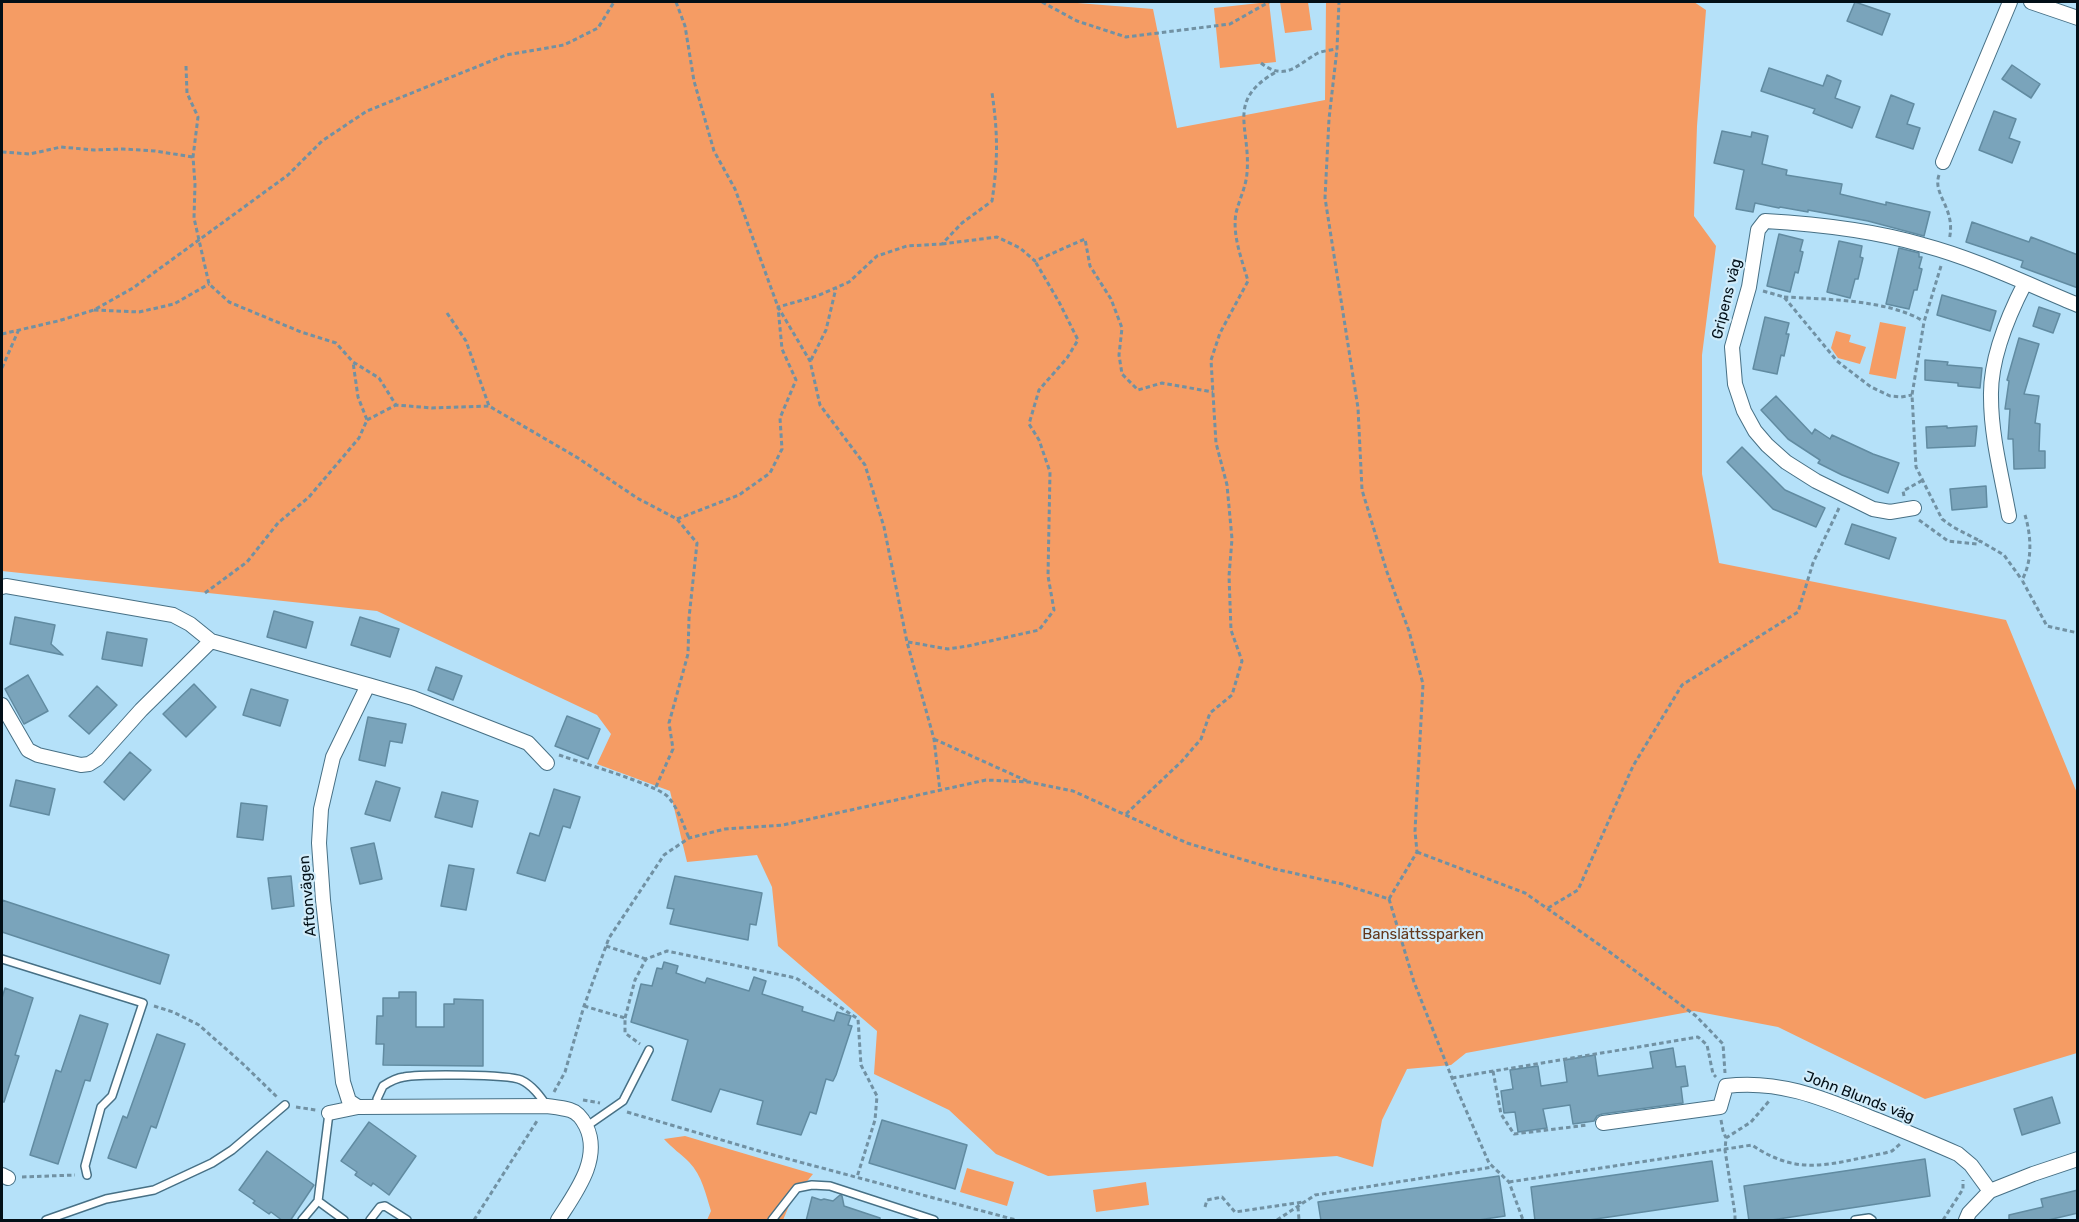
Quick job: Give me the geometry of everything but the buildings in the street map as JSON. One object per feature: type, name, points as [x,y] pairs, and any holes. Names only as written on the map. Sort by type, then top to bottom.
[{"type":"street","points":[[1943,162],[2010,2]]},
{"type":"street","points":[[2031,2],[2078,18]]},
{"type":"street","name":"Gripens väg","points":[[1914,508],[1884,512],[1845,495],[1786,462],[1755,431],[1744,411],[1735,384],[1732,347],[1749,287],[1758,230],[1765,221],[1827,226],[1921,244],[2078,305]]},
{"type":"street","points":[[2009,516],[1994,433],[1990,398],[1991,380],[1995,359],[2025,283]]},
{"type":"street","points":[[2,587],[173,615],[190,624],[211,641],[413,698],[528,743],[547,763]]},
{"type":"street","points":[[2,705],[28,750],[38,755],[81,765],[89,764],[97,759],[141,710],[211,641]]},
{"type":"street","name":"Aftonvägen","points":[[358,1107],[349,1101],[344,1082],[319,843],[321,809],[333,757],[368,685]]},
{"type":"street","name":"John Blunds väg","points":[[1726,1086],[1749,1084],[1788,1088],[1841,1106],[1958,1154],[1969,1163],[1990,1191]]},
{"type":"street","points":[[1604,1123],[1720,1107],[1726,1086]]},
{"type":"street","points":[[329,1113],[358,1107],[547,1106],[572,1110],[582,1119],[591,1137],[591,1155],[583,1179],[558,1221]]},
{"type":"street","points":[[1966,1221],[1969,1213],[1990,1191],[2078,1160]]},
{"type":"lane","points":[[2,959],[143,1003],[112,1096],[101,1107],[85,1166],[87,1175]]},
{"type":"lane","points":[[586,1126],[623,1101],[649,1050]]},
{"type":"lane","points":[[378,1108],[377,1099],[383,1086],[402,1077],[424,1074],[503,1077],[520,1080],[537,1092],[547,1106]]},
{"type":"lane","points":[[46,1221],[61,1218],[106,1199],[154,1190],[212,1163],[232,1150],[285,1105]]},
{"type":"lane","points":[[303,1221],[318,1201],[329,1113]]},
{"type":"lane","points":[[772,1221],[797,1188],[812,1185],[830,1186],[934,1221]]},
{"type":"lane","points":[[318,1201],[344,1221]]},
{"type":"lane","points":[[370,1221],[380,1207],[385,1206],[408,1221]]},
{"type":"lane","points":[[1855,1221],[1869,1218],[1872,1221]]},
{"type":"path","points":[[2,334],[94,310],[133,288],[288,175],[322,141],[367,111],[506,55],[564,45],[598,28],[614,2]]},
{"type":"path","points":[[676,2],[685,26],[694,81],[714,151],[735,189],[778,307],[810,361],[820,405],[865,465],[884,527],[907,642],[934,739],[940,791]]},
{"type":"path","points":[[1042,2],[1077,21],[1126,37],[1230,24],[1269,2]]},
{"type":"path","points":[[1339,2],[1325,198],[1358,408],[1362,490],[1387,572],[1409,631],[1423,684],[1415,831],[1418,852],[1389,899],[1414,982],[1452,1078],[1489,1163],[1509,1182],[1523,1221]]},
{"type":"path","points":[[1126,814],[1182,761],[1201,739],[1210,713],[1232,695],[1242,661],[1231,630],[1229,576],[1232,538],[1227,485],[1216,443],[1211,360],[1220,333],[1248,281],[1237,240],[1236,216],[1247,175],[1247,150],[1242,116],[1251,91],[1264,79],[1276,72],[1293,70],[1319,52],[1337,49]]},
{"type":"path","points":[[1262,63],[1276,72]]},
{"type":"path","points":[[186,66],[187,93],[198,117],[193,157],[194,218],[209,284],[229,302],[301,332],[336,343],[353,362],[379,378],[396,405]]},
{"type":"path","points":[[942,244],[962,223],[992,201],[998,164],[997,128],[992,93]]},
{"type":"path","points":[[2,152],[30,154],[61,147],[155,151],[193,157]]},
{"type":"path","points":[[1943,162],[1936,183],[1951,219],[1951,230],[1924,321],[1912,395],[1916,467],[1942,519],[2004,555],[2022,580],[2047,626],[2078,633]]},
{"type":"path","points":[[778,307],[816,296],[849,282],[877,256],[907,246],[997,237],[1020,248],[1035,261],[1078,340],[1067,358],[1039,390],[1029,424],[1039,440],[1050,472],[1048,576],[1054,610],[1039,630],[948,649],[907,642]]},
{"type":"path","points":[[1035,261],[1085,239],[1090,266],[1111,299],[1122,328],[1119,355],[1122,374],[1138,390],[1162,383],[1212,392]]},
{"type":"path","points":[[94,310],[139,312],[174,304],[209,284]]},
{"type":"path","points":[[1749,287],[1785,297],[1872,304],[1916,316],[1924,321]]},
{"type":"path","points":[[810,361],[826,330],[836,288]]},
{"type":"path","points":[[1785,297],[1838,361],[1882,394],[1901,397],[1912,395]]},
{"type":"path","points":[[677,519],[739,495],[770,473],[782,449],[780,418],[796,380],[782,349],[778,307]]},
{"type":"path","points":[[447,314],[466,341],[489,406]]},
{"type":"path","points":[[2,369],[19,329]]},
{"type":"path","points":[[353,362],[358,397],[367,420]]},
{"type":"path","points":[[205,593],[247,562],[278,523],[309,497],[359,438],[367,420],[396,405],[432,408],[489,406],[578,458],[637,498],[677,519],[697,543],[689,618],[688,654],[669,723],[673,749],[655,789]]},
{"type":"path","points":[[1912,487],[1923,480]]},
{"type":"path","points":[[1548,908],[1578,890],[1633,766],[1682,685],[1798,612],[1813,563],[1845,495]]},
{"type":"path","points":[[1914,508],[1913,515],[1948,541],[1977,544],[1980,541]]},
{"type":"path","points":[[2009,516],[2025,514],[2031,536],[2026,573],[2022,580]]},
{"type":"path","points":[[934,739],[1029,782]]},
{"type":"path","points":[[547,763],[559,755],[666,794],[689,838]]},
{"type":"path","points":[[474,1221],[547,1106],[565,1072],[584,1006],[609,938],[664,855],[689,838],[725,829],[783,825],[986,780],[1029,782],[1073,791],[1187,843],[1275,869],[1342,884],[1389,899]]},
{"type":"path","points":[[1418,852],[1525,893],[1696,1016],[1723,1044],[1726,1086]]},
{"type":"path","points":[[606,946],[646,959],[667,951],[796,978],[858,1018],[861,1065],[877,1096],[875,1120],[857,1177]]},
{"type":"path","points":[[646,959],[635,980],[625,1018],[625,1033],[649,1050]]},
{"type":"path","points":[[143,1003],[173,1012],[199,1025],[285,1105],[329,1113]]},
{"type":"path","points":[[584,1006],[625,1018]]},
{"type":"path","points":[[1452,1078],[1698,1037],[1707,1045],[1713,1074],[1726,1086]]},
{"type":"path","points":[[1493,1071],[1501,1114],[1514,1134],[1604,1123]]},
{"type":"path","points":[[1735,1221],[1725,1150],[1726,1138],[1751,1122],[1776,1093],[1777,1087]]},
{"type":"path","points":[[576,1099],[614,1107],[755,1150],[1017,1221]]},
{"type":"path","points":[[1509,1182],[1752,1145],[1771,1158],[1793,1165],[1817,1166],[1892,1151],[1901,1143],[1906,1132]]},
{"type":"path","points":[[1943,1221],[1963,1189],[1963,1179],[1959,1171],[1969,1163]]},
{"type":"path","points":[[1277,1221],[1315,1195],[1493,1167]]},
{"type":"path","points":[[5,1177],[87,1175]]},
{"type":"path","points":[[1205,1207],[1207,1200],[1222,1197],[1235,1212],[1304,1202]]},
{"type":"path","points":[[1298,1206],[1299,1221]]},
{"type":"green space","name":"Banslättssparken","points":[[2,2],[1065,2],[1153,9],[1177,128],[1325,100],[1326,2],[1694,2],[1706,10],[1697,126],[1694,216],[1716,246],[1702,355],[1702,474],[1719,563],[2006,620],[2077,793],[2077,1053],[1925,1099],[1778,1027],[1694,1011],[1466,1053],[1451,1065],[1407,1069],[1382,1120],[1373,1167],[1337,1156],[1048,1176],[996,1154],[949,1110],[874,1074],[877,1031],[778,946],[772,887],[757,855],[687,862],[670,791],[597,764],[611,734],[597,715],[377,611],[2,571]]},
{"type":"green space","points":[[1269,2],[1276,62],[1220,68],[1214,8]]},
{"type":"green space","points":[[1280,2],[1308,2],[1312,30],[1285,33]]},
{"type":"green space","points":[[1880,322],[1906,327],[1896,379],[1869,374]]},
{"type":"green space","points":[[1836,331],[1851,335],[1849,342],[1866,347],[1860,364],[1838,358],[1831,348]]},
{"type":"green space","points":[[685,1136],[813,1174],[791,1201],[783,1220],[707,1220],[711,1211],[697,1173],[689,1162],[664,1139]]},
{"type":"green space","points":[[967,1168],[1014,1182],[1007,1206],[960,1192]]},
{"type":"green space","points":[[1146,1182],[1149,1205],[1096,1212],[1093,1190]]}]
